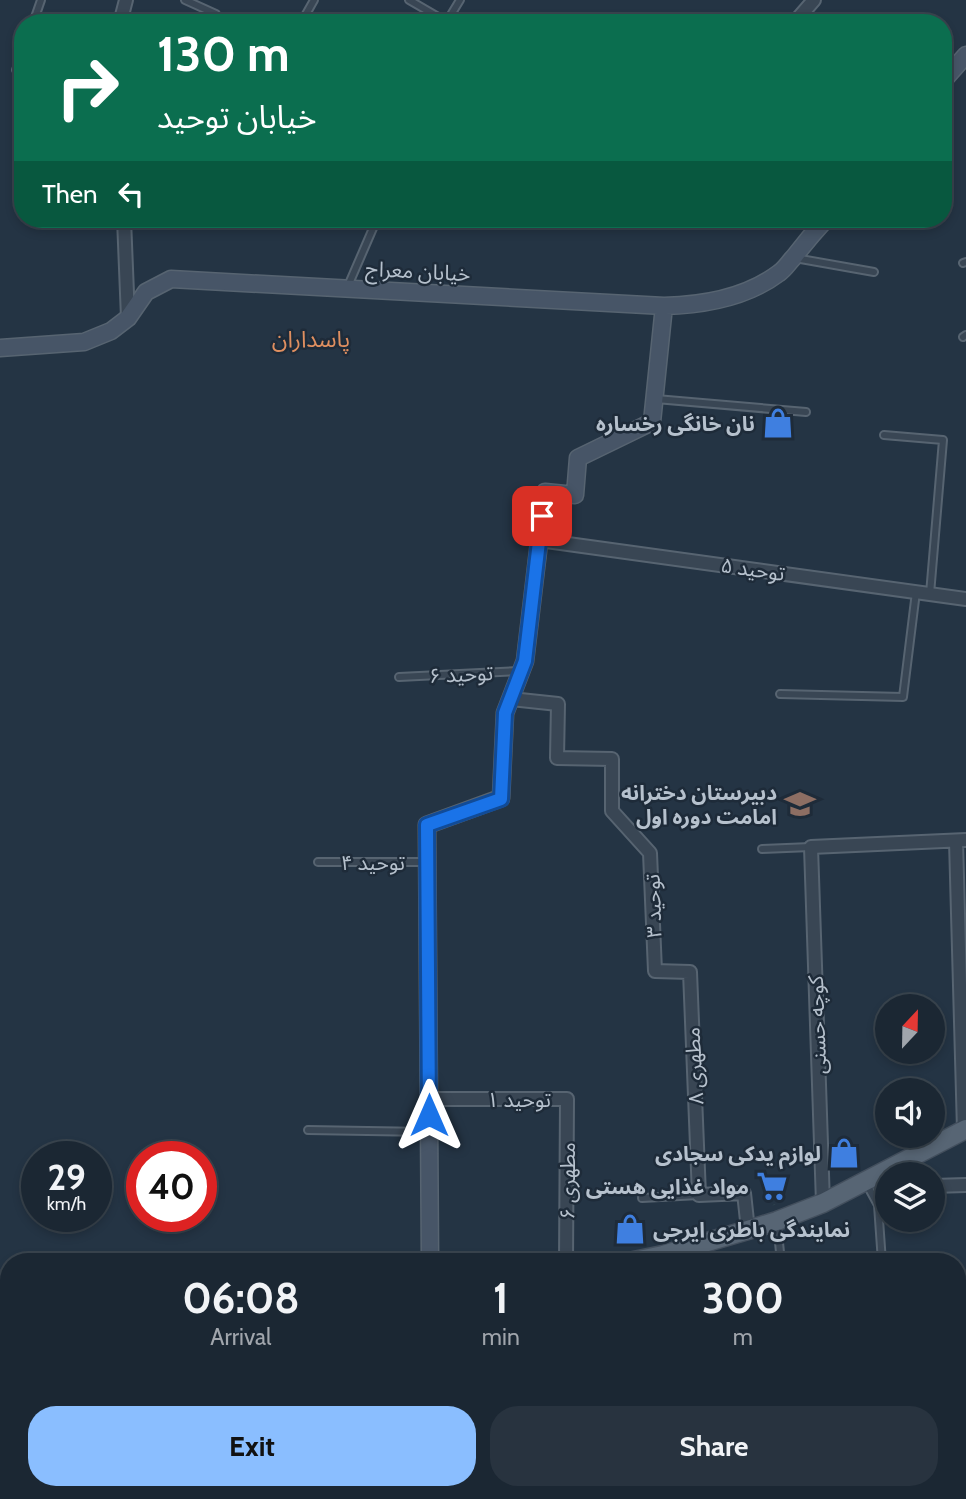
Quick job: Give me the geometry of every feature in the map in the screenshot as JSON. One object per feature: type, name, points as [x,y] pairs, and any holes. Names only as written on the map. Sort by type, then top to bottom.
[{"type":"main road","points":[[914,1162],[965,1129]]},
{"type":"main road","points":[[670,1253],[777,1221],[875,1178]]},
{"type":"street","points":[[802,14],[814,0]]},
{"type":"street","points":[[952,71],[966,55]]},
{"type":"street","points":[[124,228],[128,318]]},
{"type":"street","name":"خیابان معراج","points":[[0,348],[83,342],[111,331],[128,318],[146,292],[171,279],[664,306],[713,302],[737,295],[780,272],[815,228]]},
{"type":"street","points":[[430,1253],[427,825],[501,799],[505,713],[525,661],[545,492],[575,495],[578,458],[652,422],[664,306]]},
{"type":"street","name":"توحید ۵","points":[[539,540],[966,599]]},
{"type":"street","name":"توحید ۳","points":[[511,699],[558,704],[557,758],[612,759],[612,811],[650,853],[655,971]]},
{"type":"street","points":[[811,847],[961,840],[965,1129]]},
{"type":"street","name":"کوچه حسنی","points":[[811,847],[823,1203]]},
{"type":"street","name":"مطهری ۸","points":[[655,971],[690,972],[699,1195]]},
{"type":"street","name":"توحید ۱","points":[[429,1099],[567,1099]]},
{"type":"street","name":"مطهری ۶","points":[[566,1253],[567,1099]]},
{"type":"street","points":[[945,1186],[966,1185]]},
{"type":"street","points":[[699,1195],[744,1193],[748,1230]]},
{"type":"lane","points":[[185,0],[216,14]]},
{"type":"lane","points":[[410,0],[433,14]]},
{"type":"lane","points":[[347,288],[373,228]]},
{"type":"lane","points":[[793,257],[874,272]]},
{"type":"lane","points":[[654,399],[806,412]]},
{"type":"lane","points":[[780,694],[903,697],[923,593],[943,440],[884,435]]},
{"type":"lane","name":"توحید ۶","points":[[400,677],[522,670]]},
{"type":"lane","points":[[762,849],[811,847]]},
{"type":"lane","name":"توحید ۴","points":[[318,862],[427,862]]},
{"type":"lane","points":[[308,1130],[429,1132]]},
{"type":"lane","points":[[866,1181],[878,1205],[881,1253]]},
{"type":"lane","points":[[642,1198],[699,1195]]},
{"type":"lane","points":[[777,1221],[780,1253]]},
{"type":"place","name":"نان خانگی رخساره","points":[[778,423]]},
{"type":"place","name":"دبیرستان دخترانه امامت دوره اول","points":[[800,804]]},
{"type":"place","name":"لوازم یدکی سجادی","points":[[844,1153]]},
{"type":"place","name":"مواد غذایی هستی","points":[[772,1186]]},
{"type":"place","name":"نمایندگی باطری ایرجی","points":[[630,1229]]},
{"type":"district","name":"پاسداران","points":[[311,339]]},
{"type":"route","points":[[429,1115],[427,825],[501,799],[505,713],[525,661],[542,516]]}]
